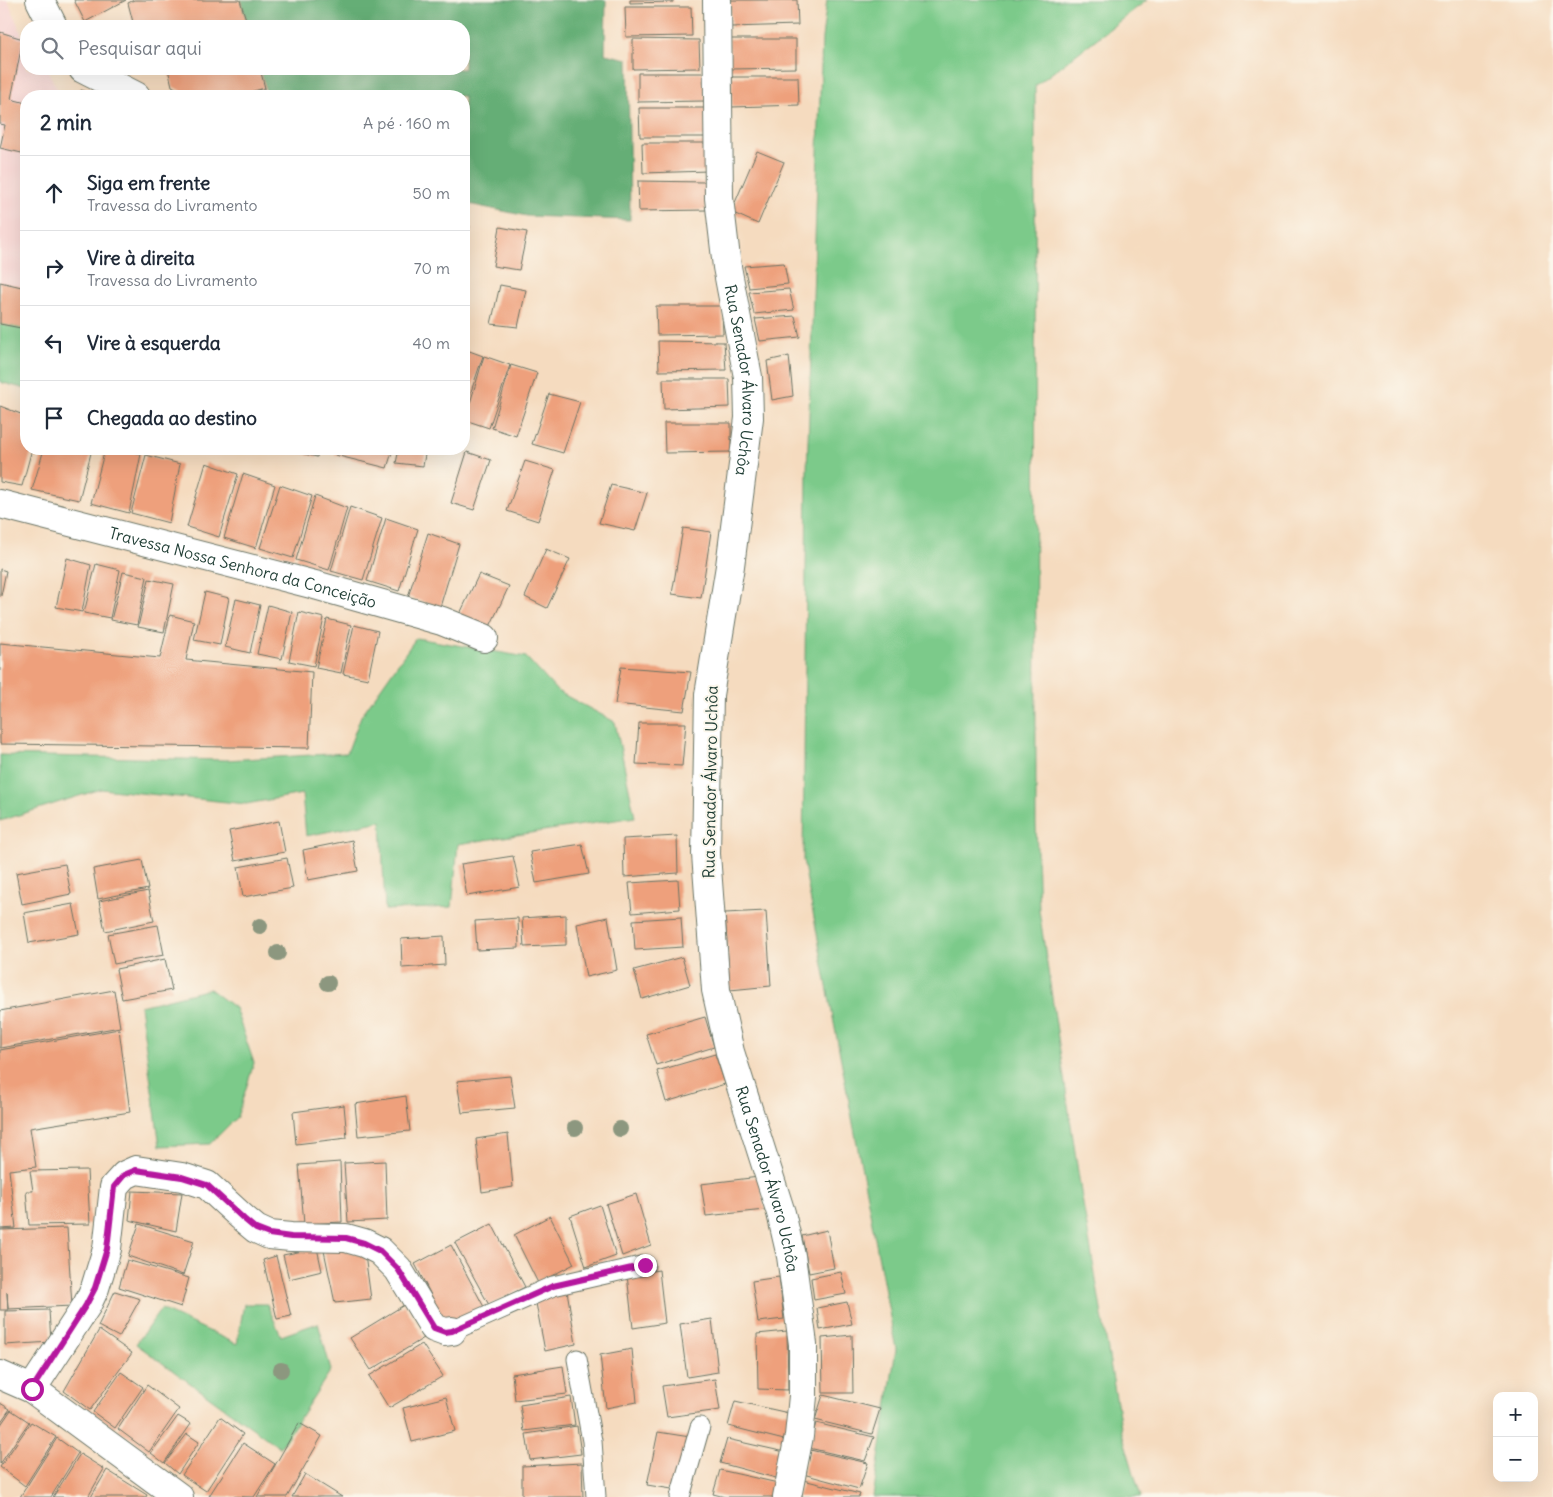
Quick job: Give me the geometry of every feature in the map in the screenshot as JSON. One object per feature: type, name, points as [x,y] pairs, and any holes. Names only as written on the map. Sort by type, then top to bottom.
[{"type":"street","points":[[40,0],[50,20]]},
{"type":"street","name":"Rua Senador Álvaro Uchôa","points":[[717,0],[719,198],[727,267],[748,377],[749,418],[730,566],[709,695],[706,854],[716,990],[730,1052],[781,1213],[790,1256],[802,1344],[803,1396],[800,1436],[787,1497]]},
{"type":"street","points":[[95,75],[124,90]]},
{"type":"street","name":"Travessa Nossa Senhora da Conceição","points":[[0,504],[324,587],[442,620],[484,638]]},
{"type":"street","points":[[32,1389],[95,1288],[107,1249],[114,1187],[124,1175],[136,1170],[182,1177],[207,1185],[256,1229],[269,1234],[291,1237],[346,1238],[364,1243],[380,1251],[398,1269],[434,1328],[445,1332],[452,1331]]},
{"type":"street","points":[[0,1375],[32,1389],[179,1497]]},
{"type":"lane","points":[[452,1331],[553,1286],[645,1265]]},
{"type":"lane","points":[[577,1359],[592,1442],[596,1497]]},
{"type":"lane","points":[[680,1497],[700,1427]]},
{"type":"shaded area","points":[[0,0],[8,0],[20,30],[20,75],[50,75],[56,87],[60,90],[20,90],[20,387],[0,382]]},
{"type":"green space","points":[[240,0],[606,0],[605,54],[628,59],[630,220],[527,216],[470,204],[470,90],[265,90],[262,75],[470,75],[470,20],[246,20]]},
{"type":"green space","points":[[827,0],[1147,0],[1035,86],[1036,824],[1039,910],[1081,1192],[1122,1433],[1141,1497],[873,1497],[896,1349],[803,860],[807,471],[822,38]]},
{"type":"green space","points":[[0,324],[20,328],[20,387],[0,382]]},
{"type":"green space","points":[[416,638],[526,657],[557,691],[615,722],[635,817],[458,844],[452,907],[385,910],[381,821],[306,836],[302,794],[246,804],[101,789],[0,821],[0,755],[226,760],[347,753],[361,716]]},
{"type":"green space","points":[[210,989],[235,1008],[254,1063],[237,1117],[210,1144],[160,1146],[140,1006]]},
{"type":"green space","points":[[244,1304],[267,1304],[281,1336],[318,1323],[331,1370],[280,1448],[136,1344],[161,1309],[237,1344]]},
{"type":"building","points":[[74,0],[126,0],[89,20],[84,20]]},
{"type":"building","points":[[134,0],[240,0],[246,20],[132,20],[128,3]]},
{"type":"building","points":[[630,0],[673,0],[673,2],[630,3]]},
{"type":"building","points":[[730,0],[797,0],[798,25],[731,27]]},
{"type":"building","points":[[625,7],[691,7],[692,36],[626,37]]},
{"type":"building","points":[[0,32],[20,38],[20,54],[11,99],[20,101],[20,153],[0,148],[5,125],[0,124]]},
{"type":"building","points":[[633,39],[699,40],[700,68],[633,69]]},
{"type":"building","points":[[729,39],[796,39],[796,68],[730,69]]},
{"type":"building","points":[[638,73],[704,73],[705,101],[638,102]]},
{"type":"building","points":[[169,75],[262,75],[265,88],[258,90],[179,90],[172,86]]},
{"type":"building","points":[[732,77],[798,77],[799,105],[732,107]]},
{"type":"building","points":[[639,108],[705,108],[706,137],[640,137]]},
{"type":"building","points":[[642,143],[709,143],[709,171],[643,173]]},
{"type":"building","points":[[757,151],[784,162],[758,224],[731,212]]},
{"type":"building","points":[[638,181],[705,182],[706,210],[639,211]]},
{"type":"building","points":[[500,227],[527,232],[519,270],[493,266]]},
{"type":"building","points":[[784,263],[788,284],[749,288],[744,266]]},
{"type":"building","points":[[0,282],[20,287],[20,328],[0,324]]},
{"type":"building","points":[[500,285],[526,290],[518,327],[491,324]]},
{"type":"building","points":[[789,289],[794,310],[754,314],[749,292]]},
{"type":"building","points":[[656,306],[722,306],[723,334],[657,335]]},
{"type":"building","points":[[795,316],[800,337],[760,341],[755,319]]},
{"type":"building","points":[[658,341],[724,342],[726,370],[659,371]]},
{"type":"building","points":[[470,351],[483,356],[470,394]]},
{"type":"building","points":[[484,356],[510,365],[489,428],[470,422],[470,403]]},
{"type":"building","points":[[789,356],[793,396],[772,400],[767,361]]},
{"type":"building","points":[[511,365],[537,373],[516,436],[492,428]]},
{"type":"building","points":[[663,379],[729,379],[730,407],[664,409]]},
{"type":"building","points":[[549,394],[580,402],[563,453],[532,444]]},
{"type":"building","points":[[0,406],[20,414],[20,455],[30,455],[22,486],[0,482]]},
{"type":"building","points":[[664,423],[731,423],[731,452],[665,453]]},
{"type":"building","points":[[470,453],[491,460],[474,510],[451,503],[466,455],[470,455]]},
{"type":"building","points":[[42,455],[90,455],[79,500],[32,490]]},
{"type":"building","points":[[103,455],[141,455],[129,513],[91,503]]},
{"type":"building","points":[[146,455],[180,464],[169,523],[131,513]]},
{"type":"building","points":[[335,455],[391,455],[387,468]]},
{"type":"building","points":[[398,455],[425,455],[423,466],[396,463]]},
{"type":"building","points":[[525,461],[555,470],[538,521],[507,511]]},
{"type":"building","points":[[206,463],[238,474],[219,537],[187,527]]},
{"type":"building","points":[[243,474],[275,485],[256,548],[224,538]]},
{"type":"building","points":[[280,485],[312,496],[293,558],[260,548]]},
{"type":"building","points":[[611,485],[647,493],[635,531],[599,523]]},
{"type":"building","points":[[315,496],[347,508],[329,570],[296,560]]},
{"type":"building","points":[[350,507],[382,518],[363,580],[331,571]]},
{"type":"building","points":[[386,518],[418,529],[399,591],[367,581]]},
{"type":"building","points":[[683,528],[711,532],[701,598],[672,594]]},
{"type":"building","points":[[428,533],[459,544],[440,607],[408,597]]},
{"type":"building","points":[[546,549],[570,559],[547,608],[525,597]]},
{"type":"building","points":[[67,558],[91,565],[82,612],[56,607]]},
{"type":"building","points":[[96,564],[120,570],[110,618],[84,613]]},
{"type":"building","points":[[0,569],[6,571],[1,596],[0,596]]},
{"type":"building","points":[[123,572],[147,577],[137,625],[111,620]]},
{"type":"building","points":[[479,574],[509,586],[486,635],[456,622]]},
{"type":"building","points":[[149,579],[174,584],[164,632],[138,627]]},
{"type":"building","points":[[205,592],[229,598],[220,645],[194,640]]},
{"type":"building","points":[[236,599],[260,605],[250,653],[225,647]]},
{"type":"building","points":[[268,605],[292,612],[282,659],[257,654]]},
{"type":"building","points":[[299,612],[324,618],[314,666],[289,661]]},
{"type":"building","points":[[170,615],[194,621],[186,660],[312,672],[309,748],[0,744],[0,643],[160,658]]},
{"type":"building","points":[[327,619],[351,625],[341,673],[316,668]]},
{"type":"building","points":[[354,625],[378,631],[368,679],[343,674]]},
{"type":"building","points":[[621,667],[691,672],[684,711],[615,704]]},
{"type":"building","points":[[639,723],[686,723],[682,766],[636,764]]},
{"type":"building","points":[[279,821],[285,852],[235,861],[229,831]]},
{"type":"building","points":[[677,836],[678,873],[624,877],[623,839]]},
{"type":"building","points":[[352,840],[358,871],[308,880],[303,850]]},
{"type":"building","points":[[582,844],[589,874],[536,883],[530,852]]},
{"type":"building","points":[[513,856],[520,887],[467,896],[461,864]]},
{"type":"building","points":[[287,858],[293,888],[243,897],[238,867]]},
{"type":"building","points":[[142,860],[148,889],[98,899],[93,869]]},
{"type":"building","points":[[65,864],[71,894],[22,904],[16,873]]},
{"type":"building","points":[[678,880],[680,909],[632,913],[629,883]]},
{"type":"building","points":[[148,891],[154,921],[105,931],[99,901]]},
{"type":"building","points":[[73,904],[79,934],[29,943],[24,913]]},
{"type":"building","points":[[766,911],[771,986],[730,990],[725,913]]},
{"type":"building","points":[[566,915],[566,945],[524,947],[522,918]]},
{"type":"building","points":[[608,917],[617,970],[586,977],[577,924]]},
{"type":"building","points":[[681,917],[683,947],[635,950],[633,920]]},
{"type":"building","points":[[518,918],[519,948],[477,950],[475,921]]},
{"type":"building","points":[[158,925],[164,955],[114,964],[108,934]]},
{"type":"building","points":[[444,936],[445,965],[402,968],[401,939]]},
{"type":"building","points":[[682,957],[690,985],[642,999],[634,970]]},
{"type":"building","points":[[165,959],[172,990],[122,999],[116,969]]},
{"type":"building","points":[[114,990],[120,1027],[0,1048],[0,1011]]},
{"type":"building","points":[[705,1017],[714,1047],[656,1065],[646,1034]]},
{"type":"building","points":[[119,1029],[130,1112],[30,1128],[36,1167],[9,1170],[16,1228],[0,1229],[0,1050]]},
{"type":"building","points":[[715,1054],[725,1084],[666,1102],[657,1071]]},
{"type":"building","points":[[510,1076],[515,1108],[462,1113],[457,1081]]},
{"type":"building","points":[[406,1096],[410,1131],[358,1136],[355,1104]]},
{"type":"building","points":[[344,1105],[347,1138],[296,1144],[293,1112]]},
{"type":"building","points":[[508,1134],[513,1187],[482,1192],[476,1139]]},
{"type":"building","points":[[385,1161],[387,1220],[348,1222],[344,1163]]},
{"type":"building","points":[[340,1162],[342,1222],[304,1224],[299,1165]]},
{"type":"building","points":[[87,1170],[90,1224],[29,1225],[26,1191],[33,1191],[30,1171]]},
{"type":"building","points":[[759,1177],[765,1210],[706,1216],[701,1184]]},
{"type":"building","points":[[132,1191],[182,1193],[176,1231],[129,1220]]},
{"type":"building","points":[[636,1194],[651,1245],[622,1256],[606,1204]]},
{"type":"building","points":[[600,1205],[616,1256],[586,1267],[570,1216]]},
{"type":"building","points":[[550,1216],[574,1264],[538,1283],[514,1235]]},
{"type":"building","points":[[139,1224],[194,1241],[183,1275],[128,1256]]},
{"type":"building","points":[[492,1224],[525,1287],[489,1305],[455,1243]]},
{"type":"building","points":[[67,1228],[72,1306],[8,1309],[7,1292],[8,1310],[0,1310],[0,1230]]},
{"type":"building","points":[[827,1230],[834,1268],[809,1273],[802,1236]]},
{"type":"building","points":[[451,1245],[484,1307],[447,1326],[415,1264]]},
{"type":"building","points":[[323,1246],[365,1255],[371,1299],[335,1303]]},
{"type":"building","points":[[317,1248],[322,1271],[289,1279],[283,1255]]},
{"type":"building","points":[[276,1256],[291,1316],[277,1319],[263,1260]]},
{"type":"building","points":[[127,1260],[189,1278],[181,1307],[119,1287]]},
{"type":"building","points":[[659,1270],[665,1323],[633,1328],[627,1275]]},
{"type":"building","points":[[841,1272],[846,1294],[814,1300],[811,1278]]},
{"type":"building","points":[[779,1277],[784,1319],[758,1322],[752,1281]]},
{"type":"building","points":[[115,1291],[140,1299],[119,1337],[98,1326]]},
{"type":"building","points":[[567,1291],[576,1344],[545,1351],[535,1298]]},
{"type":"building","points":[[847,1302],[852,1324],[820,1330],[817,1308]]},
{"type":"building","points":[[404,1305],[424,1338],[371,1370],[350,1338]]},
{"type":"building","points":[[49,1310],[51,1342],[5,1345],[5,1311]]},
{"type":"building","points":[[712,1319],[718,1372],[687,1377],[680,1324]]},
{"type":"building","points":[[99,1330],[132,1353],[90,1410],[64,1391]]},
{"type":"building","points":[[787,1331],[788,1390],[758,1389],[757,1334]]},
{"type":"building","points":[[852,1335],[853,1393],[823,1393],[822,1338]]},
{"type":"building","points":[[422,1344],[443,1376],[389,1408],[369,1376]]},
{"type":"building","points":[[632,1349],[637,1402],[606,1408],[600,1355]]},
{"type":"building","points":[[563,1366],[567,1394],[515,1400],[512,1374]]},
{"type":"building","points":[[121,1372],[143,1387],[115,1428],[93,1412]]},
{"type":"building","points":[[715,1379],[720,1410],[667,1417],[662,1386]]},
{"type":"building","points":[[147,1385],[179,1409],[149,1452],[118,1429]]},
{"type":"building","points":[[823,1395],[880,1409],[872,1434],[815,1420]]},
{"type":"building","points":[[446,1397],[455,1431],[412,1442],[403,1408]]},
{"type":"building","points":[[571,1397],[575,1425],[524,1431],[520,1405]]},
{"type":"building","points":[[735,1401],[793,1414],[784,1440],[728,1426]]},
{"type":"building","points":[[0,1403],[10,1409],[0,1423]]},
{"type":"building","points":[[11,1410],[29,1422],[0,1464],[0,1426]]},
{"type":"building","points":[[178,1416],[191,1424],[164,1463],[151,1453]]},
{"type":"building","points":[[220,1417],[243,1434],[206,1491],[182,1475]]},
{"type":"building","points":[[31,1422],[56,1437],[25,1486],[0,1467]]},
{"type":"building","points":[[299,1423],[322,1436],[287,1497],[257,1497]]},
{"type":"building","points":[[816,1423],[874,1437],[865,1461],[809,1448]]},
{"type":"building","points":[[577,1426],[581,1454],[530,1460],[526,1434]]},
{"type":"building","points":[[658,1432],[690,1437],[678,1490],[647,1485]]},
{"type":"building","points":[[187,1434],[199,1442],[178,1474],[165,1463]]},
{"type":"building","points":[[57,1438],[78,1453],[51,1497],[20,1497]]},
{"type":"building","points":[[727,1439],[785,1452],[776,1478],[720,1463]]},
{"type":"building","points":[[243,1443],[275,1464],[254,1497],[209,1496]]},
{"type":"building","points":[[810,1450],[868,1463],[859,1489],[803,1474]]},
{"type":"building","points":[[80,1454],[104,1469],[88,1497],[53,1497]]},
{"type":"building","points":[[582,1463],[583,1497],[522,1497],[522,1466]]},
{"type":"building","points":[[107,1470],[147,1495],[146,1497],[91,1497]]},
{"type":"building","points":[[720,1470],[778,1483],[773,1497],[725,1497],[713,1494]]},
{"type":"building","points":[[305,1474],[342,1497],[292,1497]]},
{"type":"building","points":[[803,1480],[860,1494],[859,1497],[798,1497]]},
{"type":"route","points":[[32,1389],[95,1288],[107,1249],[114,1187],[124,1175],[136,1170],[182,1177],[207,1185],[256,1229],[269,1234],[291,1237],[346,1238],[364,1243],[380,1251],[398,1269],[434,1328],[445,1332],[452,1331],[553,1286],[645,1265]]}]
